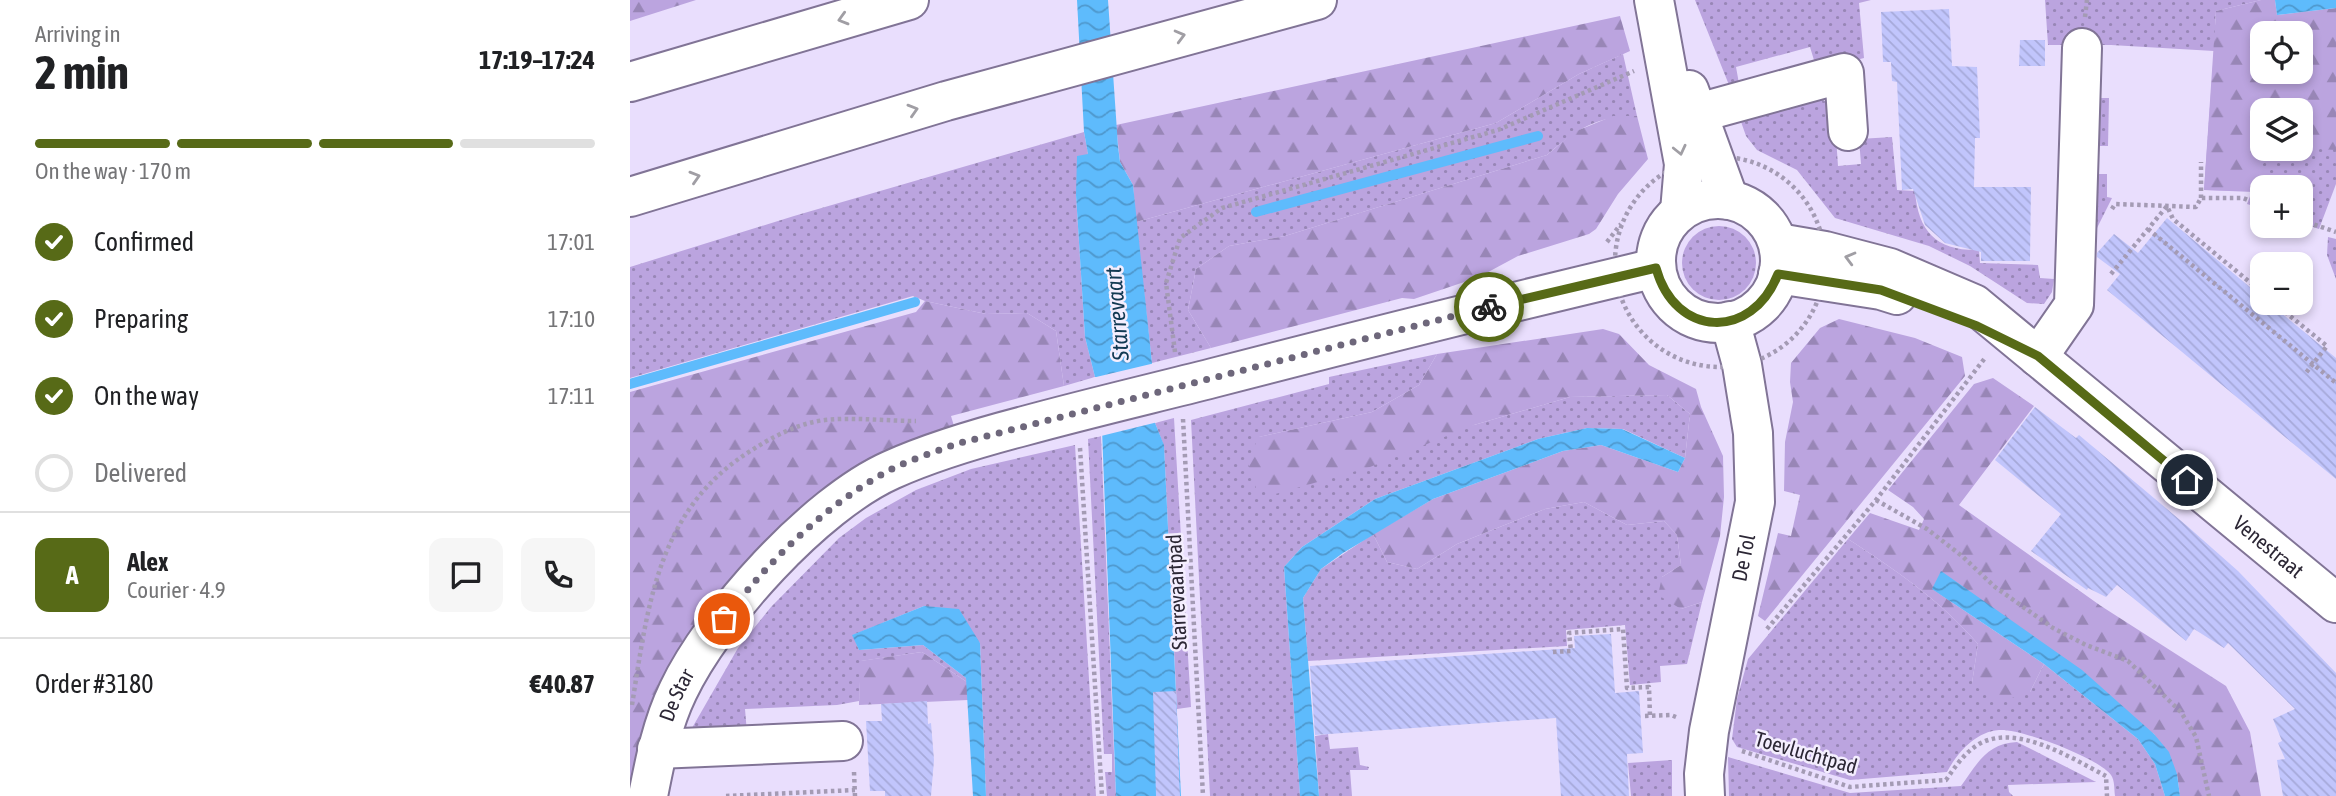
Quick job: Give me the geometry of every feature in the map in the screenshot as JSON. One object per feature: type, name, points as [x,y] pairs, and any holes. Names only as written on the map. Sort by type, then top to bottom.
[{"type":"main road","points":[[630,82],[909,0]]},
{"type":"main road","points":[[630,197],[933,104],[1317,0]]},
{"type":"main road","points":[[1655,5],[1698,113],[1728,200]]},
{"type":"main road","points":[[1655,5],[1684,164],[1680,211]]},
{"type":"main road","points":[[2038,356],[2074,305],[2082,48]]},
{"type":"main road","points":[[1698,113],[1844,73],[1848,131]]},
{"type":"main road","points":[[1712,199],[1728,200],[1745,205],[1770,227],[1778,259],[1772,291],[1761,305],[1747,315],[1730,321],[1697,319],[1682,311],[1669,299],[1656,268],[1657,252],[1669,222],[1680,211],[1695,203],[1712,199]]},
{"type":"main road","name":"Venestraat","points":[[1778,259],[1881,290],[1977,326],[2038,356],[2336,603]]},
{"type":"main road","name":"De Star","points":[[648,796],[657,749],[677,692],[708,640],[777,558],[832,506],[888,471],[956,444],[1087,409],[1451,316],[1656,268]]},
{"type":"main road","name":"De Tol","points":[[1705,796],[1704,774],[1709,731],[1755,502],[1753,433],[1742,365],[1730,321]]},
{"type":"main road","name":"De Star","points":[[657,749],[843,741]]},
{"type":"path","name":"Starrevaartpad","points":[[1203,796],[1185,440],[1174,388],[1166,283],[1180,237],[1222,208],[1498,130],[1641,67]]},
{"type":"path","points":[[1739,159],[1760,165],[1797,190],[1820,228]]},
{"type":"path","points":[[2076,249],[2097,238],[2115,204],[2196,207],[2201,198],[2201,162]]},
{"type":"path","points":[[1616,278],[1616,249],[1624,220],[1646,187],[1662,174]]},
{"type":"path","points":[[2201,198],[2243,198],[2250,201]]},
{"type":"path","points":[[2074,305],[2088,302],[2167,206]]},
{"type":"path","points":[[2167,206],[2173,219],[2250,282]]},
{"type":"path","points":[[2313,223],[2336,232]]},
{"type":"path","points":[[2148,229],[2336,383]]},
{"type":"path","points":[[2289,315],[2327,346],[2305,374]]},
{"type":"path","points":[[1729,633],[1757,640],[1876,500],[1989,354]]},
{"type":"path","points":[[1087,409],[1079,442],[1102,796]]},
{"type":"path","points":[[630,718],[645,623],[655,582],[668,546],[682,519],[716,475],[777,434],[805,425],[825,420],[921,421]]},
{"type":"path","points":[[1876,500],[1927,529],[1962,556],[1995,587],[2053,628],[2086,645],[2128,661],[2163,693],[2186,720],[2196,737],[2209,796]]},
{"type":"path","points":[[1553,652],[1571,651],[1569,633],[1623,629],[1627,688],[1649,687],[1650,716]]},
{"type":"path","name":"Toevluchtpad","points":[[1709,731],[1731,748],[1850,787],[1946,780],[1961,759],[1978,745],[1995,738],[2012,736],[2057,751],[2106,776],[2107,796]]},
{"type":"path","points":[[726,796],[855,790]]},
{"type":"green space","points":[[630,0],[696,0],[630,21]]},
{"type":"green space","points":[[1695,0],[1871,0],[1859,3],[1864,58],[1817,70],[1810,47],[1736,67],[1740,89],[1731,90]]},
{"type":"green space","points":[[2045,0],[2261,0],[2216,11],[2215,25],[2250,22],[2250,84],[2313,84],[2313,21],[2259,21],[2336,14],[2336,184],[2319,229],[2313,227],[2313,175],[2250,175],[2250,191],[2204,190],[2214,51],[2111,45],[2048,45]]},
{"type":"green space","points":[[2261,0],[2275,0],[2277,15],[2336,8],[2336,150],[2313,149],[2313,98],[2250,98],[2250,161],[2264,161],[2260,175],[2250,175],[2250,192],[2204,190],[2216,11]]},
{"type":"green space","points":[[1620,16],[1630,51],[1579,74],[1496,123],[1136,222],[1133,185],[1120,162],[1116,125]]},
{"type":"green space","points":[[1623,54],[1637,116],[1598,121],[1578,131],[1547,155],[1285,236],[1229,246],[1196,269],[1188,310],[1211,348],[1152,363],[1136,222],[1496,123],[1579,74]]},
{"type":"green space","points":[[1819,97],[1834,108],[1838,166],[1861,164],[1859,139],[1892,137],[1897,190],[1915,191],[1920,218],[1932,236],[1952,247],[1979,250],[1980,263],[2038,265],[2040,278],[2054,279],[2052,292],[2044,304],[2027,303],[1970,266],[1929,246],[1835,218],[1797,170],[1757,150],[1746,136],[1739,116]]},
{"type":"green space","points":[[2099,98],[2109,98],[2108,146],[2095,146]]},
{"type":"green space","points":[[1613,116],[1637,116],[1648,159],[1618,194],[1596,229],[1589,234],[1518,256],[1479,277],[1414,299],[1402,298],[1211,348],[1188,310],[1196,269],[1229,246],[1285,236],[1547,155],[1574,132]]},
{"type":"green space","points":[[1084,132],[1088,154],[1076,195],[1085,337],[1095,377],[1064,386],[1056,331],[1027,313],[986,314],[913,296],[630,378],[630,267],[794,216]]},
{"type":"green space","points":[[2096,174],[2107,174],[2107,197],[2112,198],[2096,230],[2093,230]]},
{"type":"green space","points":[[1719,226],[1733,229],[1745,237],[1753,249],[1756,263],[1753,277],[1745,289],[1733,297],[1719,300],[1705,297],[1693,289],[1685,277],[1682,263],[1685,249],[1693,237],[1705,229]]},
{"type":"green space","points":[[2328,237],[2336,239],[2336,279],[2327,255]]},
{"type":"green space","points":[[925,301],[986,314],[1027,313],[1056,331],[1064,386],[951,416],[954,426],[884,455],[817,494],[724,590],[630,788],[630,392],[916,312]]},
{"type":"green space","points":[[1839,319],[1915,338],[1962,357],[1965,376],[1765,621],[1758,616],[1778,533],[1791,536],[1800,495],[1784,491],[1785,442],[1793,402],[1791,363],[1820,328]]},
{"type":"green space","points":[[1603,329],[1619,334],[1649,365],[1696,389],[1723,456],[1724,497],[1720,536],[1702,602],[1681,609],[1658,595],[1662,577],[1681,565],[1677,535],[1664,521],[1627,525],[1584,502],[1545,509],[1457,544],[1417,569],[1387,562],[1373,534],[1433,499],[1563,451],[1601,445],[1678,472],[1685,458],[1690,414],[1667,395],[1570,397],[1474,425],[1370,467],[1272,495],[1256,488],[1247,461],[1259,437],[1372,412],[1419,385],[1437,354]]},
{"type":"green space","points":[[1437,354],[1419,385],[1372,412],[1259,437],[1474,425],[1570,397],[1667,395],[1690,414],[1685,458],[1623,429],[1587,428],[1538,439],[1375,499],[1302,547],[1284,567],[1300,796],[1210,796],[1191,420],[1329,384],[1329,377]]},
{"type":"green space","points":[[1993,378],[2034,406],[1959,505],[2101,606],[2226,686],[2250,732],[2261,796],[2180,796],[2177,774],[2154,734],[1932,589],[2044,664],[2030,692],[1997,703],[1972,683],[1978,644],[1964,628],[1917,587],[1848,539],[1870,513],[1919,530],[1924,519],[1913,507],[1888,490],[1974,384]]},
{"type":"green space","points":[[1174,418],[1191,707],[1177,709],[1164,446],[1155,423]]},
{"type":"green space","points":[[1101,436],[1116,796],[1107,796],[1105,772],[1112,772],[1112,754],[1104,754],[1088,439]]},
{"type":"green space","points":[[1075,445],[1096,796],[986,796],[980,643],[924,606],[853,635],[859,650],[923,645],[966,678],[967,682],[922,652],[861,661],[859,701],[837,705],[745,709],[747,733],[692,728],[738,648],[771,607],[839,538],[866,518],[916,490],[971,469]]},
{"type":"green space","points":[[1584,502],[1627,525],[1664,521],[1677,535],[1681,565],[1662,577],[1681,609],[1702,602],[1687,664],[1660,666],[1661,682],[1630,685],[1625,625],[1566,630],[1567,646],[1308,661],[1303,598],[1321,569],[1373,534],[1387,562],[1417,569],[1457,544],[1545,509]]},
{"type":"green space","points":[[1848,539],[1917,587],[1964,628],[1978,644],[1972,683],[2030,692],[2044,664],[2138,739],[2155,764],[2165,796],[2115,796],[2114,782],[2104,768],[2058,745],[2009,731],[1990,732],[1975,739],[1956,758],[1947,772],[1850,780],[1737,747],[1732,739],[1737,699],[1748,659]]},
{"type":"green space","points":[[922,652],[967,682],[968,700],[859,705],[860,661]]},
{"type":"green space","points":[[1328,734],[1330,749],[1358,747],[1360,765],[1369,767],[1368,770],[1350,770],[1352,796],[1319,796],[1315,736]]},
{"type":"green space","points":[[2017,742],[2096,782],[2008,785],[2013,796],[1729,796],[1728,757],[1850,793],[1961,786],[1990,751],[2007,743]]},
{"type":"green space","points":[[1672,760],[1672,796],[1631,796],[1628,763]]},
{"type":"water","name":"Starrevaart","points":[[1077,0],[1108,0],[1120,162],[1133,185],[1152,363],[1155,423],[1164,445],[1181,796],[1116,796],[1100,377],[1095,377],[1085,337],[1076,195],[1077,156],[1088,154],[1084,132]]},
{"type":"water","points":[[2275,0],[2336,0],[2336,8],[2277,15]]},
{"type":"water","points":[[1587,428],[1622,429],[1685,458],[1678,472],[1601,445],[1563,451],[1433,499],[1321,569],[1303,598],[1319,796],[1300,796],[1284,567],[1302,547],[1375,499],[1538,439]]},
{"type":"water","points":[[1941,571],[2082,670],[2154,734],[2169,752],[2177,774],[2180,796],[2165,796],[2155,764],[2138,739],[2044,664],[1932,589]]},
{"type":"water","points":[[924,606],[959,609],[980,643],[986,796],[973,796],[966,678],[923,645],[859,650],[852,635]]},
{"type":"pier","points":[[1155,363],[1158,422],[1097,437],[1097,381],[1092,378]]},
{"type":"building","points":[[1949,9],[1952,66],[1977,67],[1980,138],[1975,138],[1974,187],[2031,187],[2030,261],[1981,261],[1981,252],[1945,243],[1925,225],[1913,189],[1902,190],[1897,82],[1892,81],[1891,62],[1883,62],[1881,12]]},
{"type":"building","points":[[2020,40],[2045,40],[2045,66],[2019,66]]},
{"type":"building","points":[[2167,218],[2250,287],[2250,315],[2284,315],[2336,358],[2336,479],[2107,290],[2120,274],[2097,257],[2097,253],[2114,234],[2138,253]]},
{"type":"building","points":[[2035,407],[2076,438],[2079,435],[2186,525],[2238,571],[2336,673],[2336,796],[2283,796],[2277,760],[2285,759],[2278,743],[2282,741],[2273,719],[2295,709],[2228,643],[2224,648],[2194,629],[2186,641],[2117,585],[2106,597],[2088,588],[2087,590],[2031,551],[2061,514],[1995,460]]},
{"type":"building","points":[[1611,634],[1615,693],[1639,691],[1643,753],[1627,754],[1629,796],[1561,796],[1556,718],[1315,735],[1310,666],[1575,648],[1574,636]]},
{"type":"building","points":[[1176,691],[1180,796],[1156,796],[1153,692]]},
{"type":"building","points":[[927,701],[934,760],[931,796],[885,796],[885,791],[870,791],[866,721],[882,721],[881,704]]},
{"type":"waterway","points":[[1256,212],[1538,136]]},
{"type":"waterway","points":[[630,384],[915,302]]},
{"type":"way so far","points":[[724,619],[777,558],[832,506],[888,471],[956,444],[1489,307]]},
{"type":"route","points":[[1489,307],[1656,268],[1669,299],[1682,311],[1697,319],[1714,322],[1730,321],[1747,315],[1761,305],[1772,291],[1778,274],[1881,290],[1977,326],[2038,356],[2187,480]]}]
